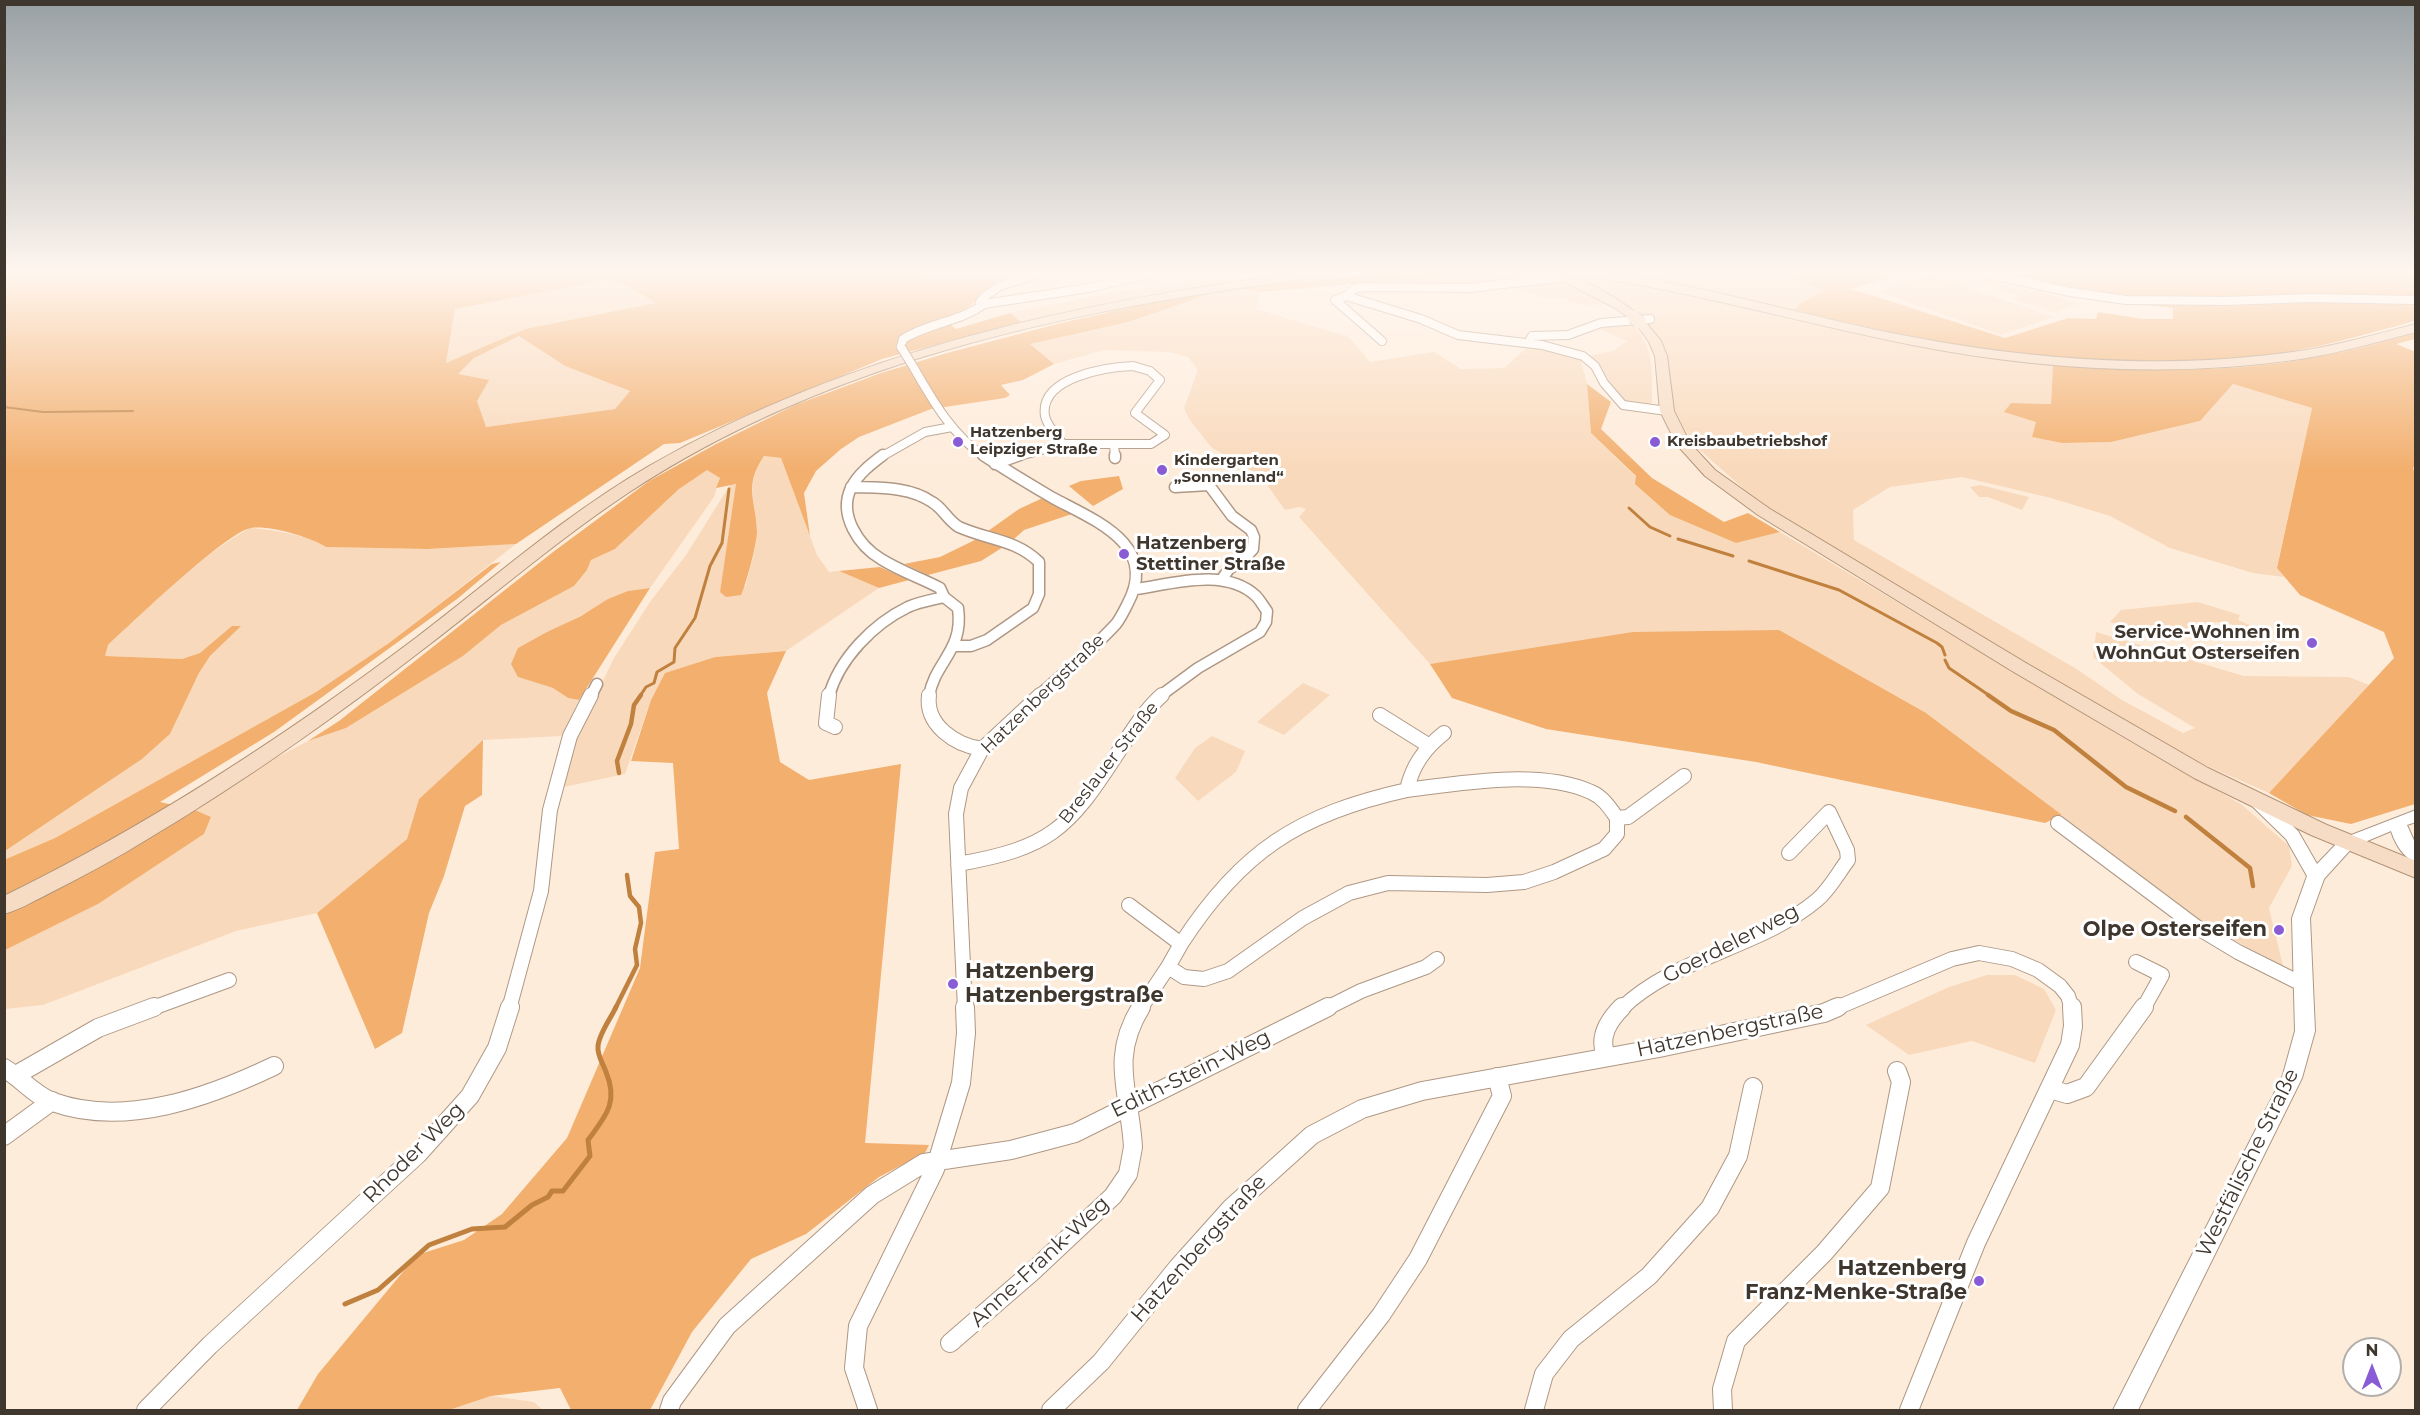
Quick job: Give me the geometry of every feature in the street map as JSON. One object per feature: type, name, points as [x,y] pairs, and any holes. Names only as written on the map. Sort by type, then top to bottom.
[{"type":"main road","points":[[4,906],[133,838],[195,801],[339,702],[608,500],[694,446],[804,396],[888,364],[982,338]]},
{"type":"main road","points":[[1653,338],[1661,356],[1667,411],[1684,445],[1710,473],[1764,512],[2139,738],[2256,801],[2347,843],[2415,870]]},
{"type":"main road","points":[[1901,338],[2056,361],[2154,365],[2248,362],[2304,354],[2372,338]]},
{"type":"street","points":[[904,338],[901,347],[962,439],[995,464],[1104,526],[1120,538],[1136,565],[1138,573],[1136,589],[1222,579],[1229,569],[1242,561],[1253,549],[1254,537],[1251,530],[1232,516],[1209,485],[1175,487]]},
{"type":"street","points":[[1379,338],[1383,341]]},
{"type":"street","points":[[1472,338],[1528,343],[1563,349],[1583,356],[1594,366],[1604,383],[1623,405],[1667,411]]},
{"type":"street","points":[[1528,343],[1531,338]]},
{"type":"street","points":[[995,464],[1063,444],[1151,444],[1157,442],[1165,435],[1161,428],[1140,419],[1135,413],[1137,406],[1156,389],[1160,380],[1157,373],[1146,368],[1117,367],[1100,369],[1067,380],[1045,405],[1045,418],[1063,444]]},
{"type":"street","points":[[952,427],[927,431],[878,459],[852,487],[848,502],[855,536],[882,561],[940,588],[944,597],[958,608],[959,632],[928,691],[929,711],[937,726],[949,737],[965,747],[982,749]]},
{"type":"street","points":[[1114,444],[1115,459]]},
{"type":"street","points":[[852,487],[916,493],[934,502],[952,524],[997,536],[1018,545],[1039,562],[1039,594],[1033,608],[1004,631],[987,640],[971,646],[953,646]]},
{"type":"street","name":"Breslauer Straße","points":[[958,864],[1028,846],[1060,828],[1072,816],[1105,772],[1144,713],[1182,678],[1260,633],[1266,622],[1268,611],[1262,601],[1240,584],[1222,579]]},
{"type":"street","name":"Hatzenbergstraße","points":[[868,1410],[854,1368],[858,1326],[937,1161],[961,1083],[966,1033],[956,814],[962,788],[982,749],[1116,623],[1136,589]]},
{"type":"street","points":[[835,727],[826,723],[825,712],[830,688],[853,652],[893,615],[910,606],[944,597]]},
{"type":"street","name":"Rhoder Weg","points":[[146,1410],[210,1345],[418,1154],[470,1096],[496,1048],[521,972],[541,891],[550,810],[570,736],[597,684]]},
{"type":"street","points":[[1380,715],[1428,745]]},
{"type":"street","points":[[1407,790],[1409,774],[1428,745],[1444,733]]},
{"type":"street","points":[[1168,967],[1184,977],[1204,979],[1228,971],[1303,918],[1350,893],[1388,883],[1487,885],[1524,882],[1554,872],[1604,849],[1617,834],[1617,818],[1628,817],[1684,776]]},
{"type":"street","name":"Anne-Frank-Weg","points":[[950,1343],[1051,1256],[1119,1188],[1128,1174],[1133,1152],[1122,1059],[1127,1036],[1138,1013],[1196,918],[1257,851],[1287,831],[1360,800],[1407,790],[1454,784],[1553,781],[1571,784],[1593,793],[1606,803],[1617,818]]},
{"type":"street","points":[[2256,801],[2292,836],[2316,876]]},
{"type":"street","name":"Goerdelerweg","points":[[1606,1056],[1602,1036],[1613,1017],[1627,1002],[1659,979],[1776,925],[1817,900],[1848,860],[1847,850],[1829,812],[1789,853]]},
{"type":"street","points":[[2347,843],[2415,815]]},
{"type":"street","points":[[2398,821],[2405,845],[2415,856]]},
{"type":"street","points":[[2058,823],[2198,928],[2238,952],[2302,984]]},
{"type":"street","name":"Westfälische Straße","points":[[2125,1410],[2292,1078],[2305,1031],[2301,918],[2316,876],[2347,843]]},
{"type":"street","points":[[1129,905],[1181,944]]},
{"type":"street","name":"Hatzenbergstraße","points":[[1051,1410],[1101,1362],[1178,1267],[1231,1208],[1312,1135],[1362,1109],[1422,1091],[1659,1048],[1824,1013],[1952,959],[1969,954],[1989,954],[2018,961],[2043,973],[2060,987],[2072,1005],[2074,1024],[2070,1045],[1950,1303],[1909,1410]]},
{"type":"street","name":"Edith-Stein-Weg","points":[[669,1410],[672,1401],[727,1326],[799,1258],[872,1195],[924,1163],[1011,1150],[1075,1133],[1361,991],[1426,967],[1437,959]]},
{"type":"street","points":[[2050,1089],[2067,1094],[2086,1087],[2152,996],[2162,975],[2136,962]]},
{"type":"street","points":[[229,980],[98,1028],[10,1071],[28,1088],[52,1101],[77,1107],[108,1110],[167,1105],[223,1090],[274,1066]]},
{"type":"street","points":[[1723,1410],[1722,1389],[1736,1341],[1824,1253],[1880,1188],[1900,1082],[1897,1071]]},
{"type":"street","points":[[1307,1410],[1311,1402],[1363,1341],[1423,1250],[1455,1192],[1465,1166],[1502,1096],[1497,1077]]},
{"type":"street","points":[[1534,1410],[1544,1374],[1571,1339],[1649,1276],[1710,1208],[1738,1156],[1753,1087]]},
{"type":"street","points":[[4,1136],[52,1101]]},
{"type":"shaded area","points":[[5,338],[450,338],[446,363],[504,338],[515,338],[474,358],[458,374],[489,380],[477,401],[486,427],[615,409],[630,391],[565,366],[522,338],[961,338],[882,359],[680,443],[664,444],[516,544],[428,549],[326,547],[300,536],[268,528],[251,528],[239,533],[201,561],[108,645],[105,656],[182,659],[200,653],[232,626],[241,626],[210,656],[199,673],[170,734],[142,759],[5,851]]},
{"type":"shaded area","points":[[450,338],[505,338],[446,364]]},
{"type":"shaded area","points":[[515,338],[522,338],[565,366],[630,391],[615,409],[485,427],[477,401],[457,374],[474,358]]},
{"type":"shaded area","points":[[1004,338],[1057,338],[1030,344],[1054,364],[1023,380],[1001,385],[1010,395],[1005,398],[931,409],[859,437],[841,449],[816,471],[804,493],[810,536],[781,458],[764,456],[752,485],[757,537],[741,595],[726,597],[720,592],[736,484],[716,488],[720,478],[707,470],[679,489],[615,549],[591,560],[587,570],[574,586],[501,625],[463,656],[346,728],[308,741],[339,721],[553,552],[649,481],[716,444],[795,405],[881,373]]},
{"type":"shaded area","points":[[1056,338],[1350,338],[1370,362],[1434,352],[1461,369],[1504,368],[1530,345],[1580,357],[1587,384],[1591,433],[1636,477],[1736,543],[1780,532],[2134,744],[2241,804],[2289,846],[2292,866],[2269,908],[2283,966],[2209,927],[1926,713],[1470,659],[1430,664],[1299,517],[1306,509],[1299,507],[1285,510],[1260,475],[1212,448],[1189,419],[1184,408],[1198,370],[1188,357],[1170,352],[1104,350],[1054,364],[1029,344]]},
{"type":"shaded area","points":[[1620,338],[1643,338],[1651,360],[1652,402],[1648,405],[1629,404],[1620,399],[1589,356],[1613,351],[1627,341]]},
{"type":"shaded area","points":[[1653,338],[1907,338],[2053,364],[2051,404],[2011,403],[2036,422],[2032,437],[2062,443],[2111,442],[2200,421],[2233,384],[2312,408],[2277,567],[2284,577],[2253,573],[2170,548],[2110,516],[2051,498],[1962,477],[1890,487],[1853,510],[1854,540],[2075,668],[2122,700],[2183,733],[2195,728],[2138,694],[2093,657],[2096,632],[2244,676],[2349,677],[2369,685],[2269,793],[2166,748],[1804,532],[1745,490],[1693,444],[1672,405]]},
{"type":"shaded area","points":[[1921,338],[2352,338],[2288,352],[2226,360],[2164,363],[2102,362],[1977,348]]},
{"type":"shaded area","points":[[2397,338],[2415,338],[2396,344],[2416,352],[2416,463],[2413,468],[2416,477],[2415,804],[2351,824],[2307,815],[2269,793],[2394,658],[2384,632],[2300,595],[2277,568],[2312,408],[2233,384],[2200,421],[2111,442],[2062,443],[2032,437],[2036,422],[2004,412],[2011,403],[2051,404],[2053,364],[2154,369],[2254,366],[2295,361]]},
{"type":"shaded area","points":[[1587,384],[1611,402],[1601,429],[1652,478],[1724,522],[1748,513],[1780,532],[1736,543],[1670,515],[1635,484],[1636,476],[1591,433]]},
{"type":"shaded area","points":[[764,456],[781,458],[817,555],[829,572],[839,571],[879,588],[786,651],[715,657],[665,673],[651,700],[625,774],[564,787],[578,732],[614,658],[650,602],[686,555],[730,485],[737,484],[720,592],[746,586],[757,538],[754,477]]},
{"type":"shaded area","points":[[707,469],[720,478],[714,497],[650,588],[628,591],[518,648],[518,677],[553,688],[568,698],[579,700],[561,736],[483,740],[419,799],[407,839],[317,913],[236,931],[43,1005],[5,1009],[4,950],[98,904],[204,834],[211,817],[195,810],[270,761],[308,741],[346,728],[463,656],[501,625],[574,586],[587,570],[591,560],[615,549],[679,489]]},
{"type":"shaded area","points":[[1119,476],[1123,489],[1093,506],[1069,486],[1081,481]]},
{"type":"shaded area","points":[[1980,485],[2029,497],[2022,510],[1988,497],[1979,497],[1970,487]]},
{"type":"shaded area","points":[[1047,496],[1075,513],[1024,530],[1014,539],[988,531],[1019,509]]},
{"type":"shaded area","points":[[250,528],[279,531],[327,547],[428,549],[516,544],[389,643],[316,692],[55,838],[5,860],[5,851],[142,759],[170,734],[199,673],[210,656],[240,626],[200,653],[182,659],[104,656],[108,645],[194,567]]},
{"type":"shaded area","points":[[979,538],[1008,544],[981,561],[928,575],[904,564],[940,557]]},
{"type":"shaded area","points":[[501,562],[457,599],[274,732],[160,802],[195,810],[211,817],[204,834],[98,904],[5,950],[4,860],[55,838],[316,692],[389,643],[492,564]]},
{"type":"shaded area","points":[[880,567],[909,580],[879,588],[839,571]]},
{"type":"shaded area","points":[[650,588],[579,700],[568,698],[553,688],[518,677],[511,664],[518,648],[581,616],[608,599],[628,591]]},
{"type":"shaded area","points":[[2198,602],[2240,615],[2238,620],[2256,628],[2216,622],[2202,626],[2197,637],[2164,627],[2158,637],[2110,622],[2121,610]]},
{"type":"shaded area","points":[[1779,630],[1926,713],[2062,815],[2045,823],[1756,762],[1546,729],[1452,698],[1430,664],[1633,632]]},
{"type":"shaded area","points":[[786,651],[767,693],[780,762],[809,780],[901,764],[865,1143],[929,1145],[925,1153],[879,1177],[806,1234],[751,1259],[692,1332],[650,1410],[571,1410],[560,1388],[491,1396],[449,1410],[297,1410],[318,1374],[417,1255],[464,1240],[502,1214],[567,1138],[640,968],[655,852],[679,849],[673,763],[631,761],[651,700],[665,673],[715,657]]},
{"type":"shaded area","points":[[1303,683],[1330,695],[1284,735],[1257,722]]},
{"type":"shaded area","points":[[1212,736],[1245,751],[1236,772],[1198,801],[1175,778],[1195,748]]},
{"type":"shaded area","points":[[483,740],[482,795],[465,806],[444,876],[429,913],[402,1033],[375,1049],[317,913],[407,839],[419,799]]},
{"type":"shaded area","points":[[1987,975],[2015,975],[2044,989],[2056,1010],[2035,1063],[1972,1041],[1909,1055],[1866,1025],[1949,987]]},
{"type":"shaded area","points":[[491,1396],[534,1402],[543,1410],[449,1410]]},
{"type":"waterway","points":[[4,407],[43,412],[133,411]]},
{"type":"waterway","points":[[640,696],[646,687],[654,683],[657,672],[674,662],[675,648],[695,618],[710,566],[722,543],[729,489]]},
{"type":"waterway","points":[[1629,508],[1650,527],[1670,536]]},
{"type":"waterway","points":[[1678,539],[1733,556]]},
{"type":"waterway","points":[[1749,561],[1839,590],[1937,643],[1942,647],[1945,655]]},
{"type":"waterway","points":[[1945,660],[1949,668],[1990,696]]},
{"type":"waterway","points":[[619,773],[617,761],[631,724],[634,705],[641,695]]},
{"type":"waterway","points":[[1988,695],[2011,711],[2054,730],[2126,787],[2175,811]]},
{"type":"waterway","points":[[2186,817],[2250,868],[2253,886]]},
{"type":"waterway","points":[[616,1007],[637,965],[635,949],[641,923],[639,907],[630,896],[627,875]]},
{"type":"waterway","points":[[345,1304],[378,1290],[429,1245],[472,1229],[505,1227],[532,1205],[548,1197],[552,1191],[563,1191],[590,1156],[588,1140],[605,1117],[608,1109],[610,1083],[599,1056],[598,1046],[616,1007]]},
{"type":"place","name":"Hatzenberg Leipziger Straße","points":[[958,442]]},
{"type":"place","name":"Kreisbaubetriebshof","points":[[1655,442]]},
{"type":"place","name":"Kindergarten „Sonnenland“","points":[[1162,470]]},
{"type":"place","name":"Hatzenberg Stettiner Straße","points":[[1124,554]]},
{"type":"place","name":"Service-Wohnen im WohnGut Osterseifen","points":[[2312,643]]},
{"type":"place","name":"Olpe Osterseifen","points":[[2279,930]]},
{"type":"place","name":"Hatzenberg Hatzenbergstraße","points":[[953,984]]},
{"type":"place","name":"Hatzenberg Franz-Menke-Straße","points":[[1979,1281]]}]
